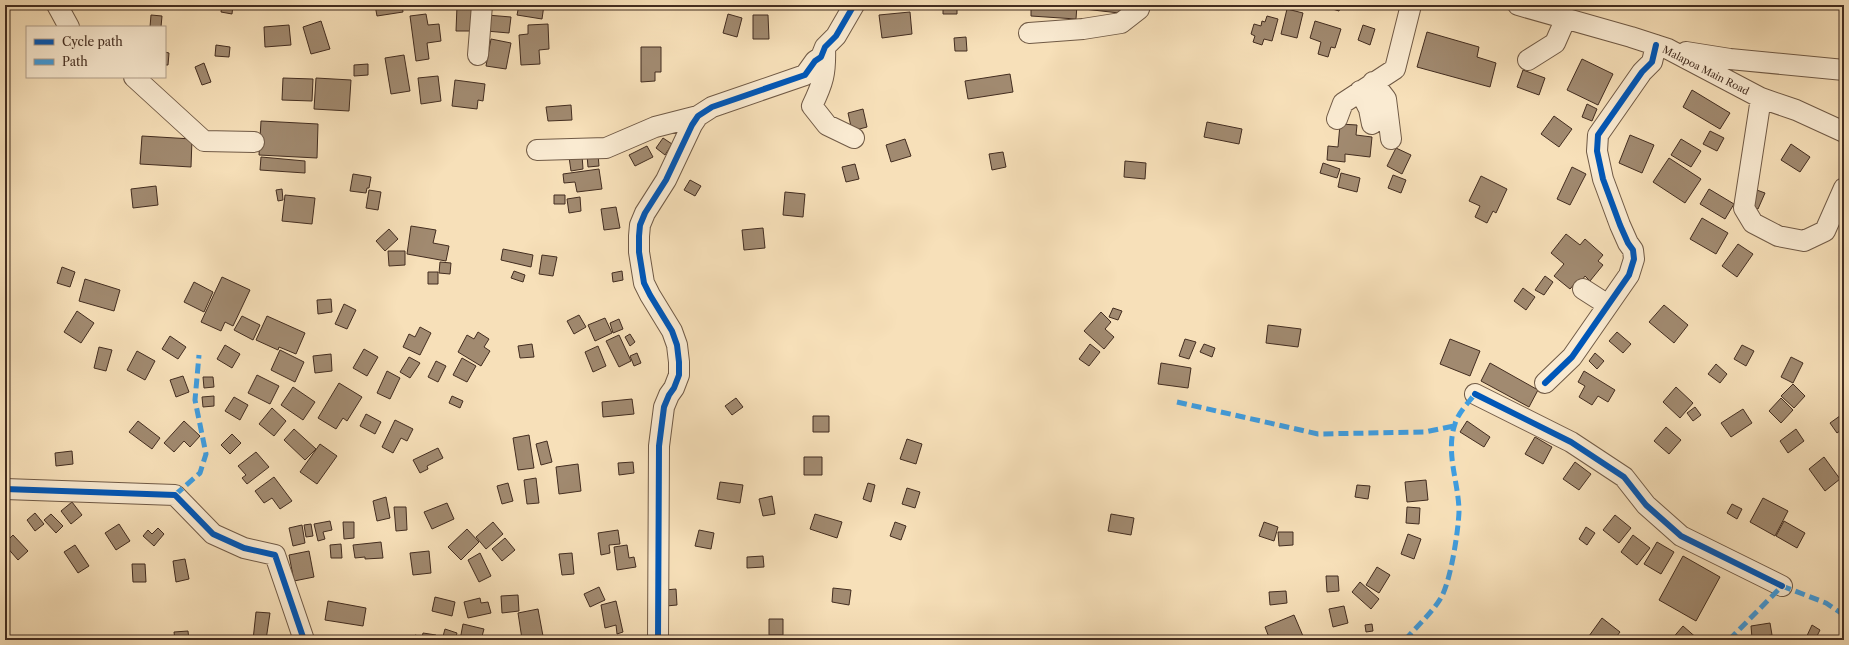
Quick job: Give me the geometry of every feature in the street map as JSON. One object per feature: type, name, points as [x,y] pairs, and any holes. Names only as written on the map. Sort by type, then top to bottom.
[{"type":"street","points":[[57,5],[68,26]]},
{"type":"street","points":[[478,55],[482,5]]},
{"type":"street","points":[[537,150],[606,148],[655,127],[698,116],[712,107],[805,75],[815,61],[821,57],[825,47],[836,36],[854,5]]},
{"type":"street","points":[[1029,33],[1083,29],[1121,23],[1138,9],[1140,5]]},
{"type":"street","points":[[1337,119],[1343,103],[1395,69],[1411,5]]},
{"type":"street","name":"Malapoa Main Road","points":[[1518,5],[1662,47],[1761,98],[1796,110],[1844,132]]},
{"type":"street","points":[[1528,60],[1556,43],[1566,18]]},
{"type":"street","points":[[825,47],[826,69],[812,106],[827,125],[854,138]]},
{"type":"street","points":[[1546,383],[1572,357],[1629,275],[1634,259],[1633,250],[1628,243],[1620,225],[1603,179],[1597,151],[1598,135],[1642,72],[1652,62],[1662,47],[1730,59],[1844,70]]},
{"type":"street","points":[[135,78],[204,141],[254,142]]},
{"type":"street","points":[[1367,87],[1372,124]]},
{"type":"street","points":[[1367,87],[1386,99],[1391,139]]},
{"type":"street","points":[[1761,98],[1744,208],[1753,223],[1778,236],[1804,241],[1825,231],[1844,188]]},
{"type":"street","points":[[658,640],[659,446],[664,407],[679,375],[679,362],[677,345],[672,331],[644,283],[638,236],[645,212],[666,180],[692,125],[698,116]]},
{"type":"street","points":[[1583,289],[1608,305]]},
{"type":"street","points":[[1475,394],[1571,442],[1618,473],[1633,487],[1646,505],[1681,536],[1782,586]]},
{"type":"street","points":[[5,489],[175,495],[213,534],[244,548],[274,555],[304,640]]},
{"type":"building","points":[[222,5],[233,5],[232,14],[221,12]]},
{"type":"building","points":[[375,5],[402,5],[403,12],[377,16]]},
{"type":"building","points":[[519,5],[544,5],[542,19],[517,15]]},
{"type":"building","points":[[881,5],[919,5],[919,7],[881,9]]},
{"type":"building","points":[[943,5],[957,5],[957,14],[943,14]]},
{"type":"building","points":[[1031,5],[1077,5],[1076,19],[1031,16]]},
{"type":"building","points":[[1085,5],[1129,5],[1128,14],[1084,9]]},
{"type":"building","points":[[1326,5],[1341,5],[1339,11],[1326,7]]},
{"type":"building","points":[[457,6],[476,7],[475,31],[456,31]]},
{"type":"building","points":[[1287,9],[1303,13],[1297,38],[1281,34]]},
{"type":"building","points":[[910,12],[912,34],[882,38],[879,15]]},
{"type":"building","points":[[426,14],[428,25],[439,24],[441,41],[427,43],[429,59],[416,61],[410,16]]},
{"type":"building","points":[[728,14],[742,18],[737,37],[723,33]]},
{"type":"building","points":[[151,15],[162,16],[161,26],[150,26]]},
{"type":"building","points":[[487,15],[511,17],[509,33],[486,31]]},
{"type":"building","points":[[753,15],[768,15],[769,39],[753,39]]},
{"type":"building","points":[[1267,16],[1278,19],[1272,41],[1264,39],[1262,45],[1253,42],[1255,36],[1251,34],[1254,24],[1261,26],[1262,21],[1265,22]]},
{"type":"building","points":[[321,21],[330,49],[311,54],[303,27]]},
{"type":"building","points":[[1315,21],[1341,29],[1335,48],[1331,47],[1328,57],[1318,54],[1321,42],[1310,38]]},
{"type":"building","points":[[548,24],[549,49],[539,50],[540,64],[521,65],[519,35],[528,34],[528,25]]},
{"type":"building","points":[[289,25],[291,45],[265,47],[264,27]]},
{"type":"building","points":[[1363,25],[1375,29],[1370,45],[1358,40]]},
{"type":"building","points":[[1427,32],[1479,47],[1477,57],[1496,63],[1490,87],[1417,67]]},
{"type":"building","points":[[966,37],[967,51],[955,51],[954,38]]},
{"type":"building","points":[[491,39],[511,43],[506,69],[486,66]]},
{"type":"building","points":[[216,45],[230,47],[229,57],[215,56]]},
{"type":"building","points":[[641,47],[661,47],[661,72],[655,72],[655,81],[641,82]]},
{"type":"building","points":[[166,52],[169,53],[168,65],[166,65]]},
{"type":"building","points":[[404,55],[410,91],[391,94],[385,58]]},
{"type":"building","points":[[1582,59],[1613,74],[1598,105],[1567,90]]},
{"type":"building","points":[[204,63],[211,82],[202,85],[195,67]]},
{"type":"building","points":[[368,64],[368,75],[354,76],[354,65]]},
{"type":"building","points":[[1523,70],[1545,78],[1539,95],[1517,87]]},
{"type":"building","points":[[1010,74],[1013,92],[968,99],[965,81]]},
{"type":"building","points":[[438,76],[441,101],[421,104],[418,78]]},
{"type":"building","points":[[283,78],[313,79],[312,101],[282,100]]},
{"type":"building","points":[[316,78],[351,80],[349,111],[314,109]]},
{"type":"building","points":[[455,80],[485,84],[483,101],[478,100],[477,109],[452,106]]},
{"type":"building","points":[[1692,90],[1730,113],[1720,129],[1683,107]]},
{"type":"building","points":[[1587,104],[1597,109],[1592,121],[1582,117]]},
{"type":"building","points":[[571,105],[572,120],[548,121],[546,107]]},
{"type":"building","points":[[863,109],[867,127],[852,131],[848,113]]},
{"type":"building","points":[[1554,116],[1572,129],[1559,147],[1541,134]]},
{"type":"building","points":[[261,121],[318,124],[317,158],[259,155]]},
{"type":"building","points":[[1207,122],[1242,129],[1239,144],[1204,137]]},
{"type":"building","points":[[1340,124],[1357,125],[1356,135],[1372,137],[1370,157],[1345,154],[1345,162],[1327,160],[1328,146],[1338,147]]},
{"type":"building","points":[[1710,131],[1724,138],[1717,151],[1703,144]]},
{"type":"building","points":[[1630,135],[1654,145],[1642,173],[1619,163]]},
{"type":"building","points":[[142,136],[192,139],[191,167],[140,164]]},
{"type":"building","points":[[663,138],[672,144],[665,155],[656,148]]},
{"type":"building","points":[[905,139],[911,156],[891,162],[886,145]]},
{"type":"building","points":[[1681,139],[1701,151],[1691,167],[1671,155]]},
{"type":"building","points":[[1791,144],[1810,157],[1800,172],[1781,160]]},
{"type":"building","points":[[647,146],[653,157],[635,166],[629,155]]},
{"type":"building","points":[[1396,148],[1411,155],[1402,174],[1387,166]]},
{"type":"building","points":[[1003,152],[1006,167],[992,170],[989,154]]},
{"type":"building","points":[[598,154],[599,166],[588,167],[587,155]]},
{"type":"building","points":[[582,155],[583,169],[571,171],[569,157]]},
{"type":"building","points":[[261,157],[305,161],[305,173],[260,170]]},
{"type":"building","points":[[1669,158],[1701,179],[1685,203],[1653,182]]},
{"type":"building","points":[[1125,161],[1146,163],[1145,179],[1124,177]]},
{"type":"building","points":[[1323,163],[1340,169],[1337,178],[1320,173]]},
{"type":"building","points":[[855,164],[859,179],[846,182],[842,167]]},
{"type":"building","points":[[1572,167],[1586,174],[1570,205],[1557,199]]},
{"type":"building","points":[[599,169],[602,189],[577,192],[575,182],[564,183],[563,174]]},
{"type":"building","points":[[1341,173],[1360,178],[1357,192],[1338,187]]},
{"type":"building","points":[[353,174],[371,177],[369,188],[367,188],[366,193],[350,191]]},
{"type":"building","points":[[1393,175],[1406,180],[1401,193],[1388,188]]},
{"type":"building","points":[[1481,176],[1507,189],[1496,213],[1493,211],[1487,223],[1475,217],[1480,206],[1469,201]]},
{"type":"building","points":[[690,180],[701,186],[695,196],[684,190]]},
{"type":"building","points":[[156,186],[158,205],[133,208],[131,189]]},
{"type":"building","points":[[282,189],[283,200],[278,201],[276,190]]},
{"type":"building","points":[[1709,189],[1734,204],[1725,219],[1700,204]]},
{"type":"building","points":[[1754,189],[1765,193],[1758,209],[1748,205]]},
{"type":"building","points":[[369,190],[381,192],[378,210],[366,208]]},
{"type":"building","points":[[785,192],[805,194],[803,217],[783,215]]},
{"type":"building","points":[[285,195],[315,198],[312,224],[282,221]]},
{"type":"building","points":[[554,195],[565,195],[565,204],[554,204]]},
{"type":"building","points":[[580,197],[581,211],[569,213],[567,199]]},
{"type":"building","points":[[616,207],[620,228],[604,230],[601,209]]},
{"type":"building","points":[[1702,218],[1728,233],[1716,254],[1690,239]]},
{"type":"building","points":[[411,226],[436,230],[433,243],[449,246],[446,261],[407,254]]},
{"type":"building","points":[[763,228],[765,248],[744,250],[742,230]]},
{"type":"building","points":[[389,229],[398,239],[385,251],[376,241]]},
{"type":"building","points":[[1566,234],[1580,245],[1585,239],[1603,255],[1598,261],[1603,265],[1590,281],[1585,276],[1580,283],[1577,281],[1570,289],[1554,276],[1564,264],[1551,253]]},
{"type":"building","points":[[1738,244],[1753,254],[1737,277],[1722,266]]},
{"type":"building","points":[[503,249],[533,255],[531,267],[501,260]]},
{"type":"building","points":[[388,251],[405,251],[405,265],[389,266]]},
{"type":"building","points":[[542,255],[557,257],[553,276],[539,274]]},
{"type":"building","points":[[440,262],[451,263],[450,274],[439,273]]},
{"type":"building","points":[[62,267],[75,272],[70,287],[57,283]]},
{"type":"building","points":[[514,271],[525,275],[523,282],[511,278]]},
{"type":"building","points":[[622,271],[623,280],[613,282],[612,273]]},
{"type":"building","points":[[428,272],[438,272],[438,284],[428,284]]},
{"type":"building","points":[[1545,276],[1553,282],[1544,295],[1535,290]]},
{"type":"building","points":[[222,277],[250,290],[233,326],[225,322],[221,331],[201,322]]},
{"type":"building","points":[[85,279],[120,290],[114,311],[79,301]]},
{"type":"building","points":[[194,282],[213,292],[204,312],[184,302]]},
{"type":"building","points":[[1523,288],[1535,297],[1526,310],[1514,301]]},
{"type":"building","points":[[331,299],[332,312],[318,314],[317,300]]},
{"type":"building","points":[[344,304],[356,310],[347,329],[335,324]]},
{"type":"building","points":[[1664,305],[1688,325],[1674,343],[1649,322]]},
{"type":"building","points":[[1113,308],[1122,311],[1118,320],[1109,317]]},
{"type":"building","points":[[77,311],[94,323],[81,343],[64,332]]},
{"type":"building","points":[[1101,312],[1111,322],[1105,329],[1114,337],[1104,349],[1084,331]]},
{"type":"building","points":[[579,315],[586,327],[574,334],[567,321]]},
{"type":"building","points":[[242,316],[260,325],[253,340],[234,330]]},
{"type":"building","points":[[267,316],[305,333],[296,354],[279,347],[278,350],[256,340]]},
{"type":"building","points":[[605,318],[612,333],[595,341],[588,325]]},
{"type":"building","points":[[619,319],[623,329],[613,333],[610,323]]},
{"type":"building","points":[[1268,325],[1301,329],[1298,347],[1266,343]]},
{"type":"building","points":[[420,327],[431,333],[420,355],[403,347],[409,334],[415,337]]},
{"type":"building","points":[[478,332],[489,339],[484,347],[490,351],[481,366],[458,352],[467,335],[474,339]]},
{"type":"building","points":[[1617,332],[1631,344],[1623,353],[1609,341]]},
{"type":"building","points":[[630,334],[635,342],[630,346],[625,337]]},
{"type":"building","points":[[619,335],[631,361],[619,367],[606,341]]},
{"type":"building","points":[[170,336],[186,347],[178,359],[162,349]]},
{"type":"building","points":[[1185,339],[1196,342],[1189,359],[1179,356]]},
{"type":"building","points":[[1450,339],[1480,351],[1470,376],[1440,364]]},
{"type":"building","points":[[532,344],[534,357],[520,358],[518,346]]},
{"type":"building","points":[[1090,344],[1100,352],[1089,366],[1079,359]]},
{"type":"building","points":[[1204,344],[1215,348],[1212,357],[1200,352]]},
{"type":"building","points":[[225,345],[240,354],[232,368],[217,359]]},
{"type":"building","points":[[1742,345],[1754,351],[1746,366],[1734,359]]},
{"type":"building","points":[[598,346],[606,366],[593,372],[585,352]]},
{"type":"building","points":[[99,347],[112,350],[106,371],[94,368]]},
{"type":"building","points":[[364,349],[378,357],[367,376],[353,368]]},
{"type":"building","points":[[280,350],[304,362],[295,382],[271,370]]},
{"type":"building","points":[[137,351],[155,361],[145,380],[127,370]]},
{"type":"building","points":[[637,353],[641,363],[634,366],[630,356]]},
{"type":"building","points":[[1595,353],[1604,361],[1597,369],[1589,361]]},
{"type":"building","points":[[331,354],[332,371],[315,373],[313,356]]},
{"type":"building","points":[[409,357],[420,363],[410,378],[400,372]]},
{"type":"building","points":[[1791,357],[1803,363],[1793,383],[1781,377]]},
{"type":"building","points":[[462,358],[476,366],[467,382],[453,375]]},
{"type":"building","points":[[436,361],[446,366],[438,382],[428,377]]},
{"type":"building","points":[[1161,363],[1191,368],[1188,388],[1158,384]]},
{"type":"building","points":[[1490,363],[1538,390],[1529,407],[1481,381]]},
{"type":"building","points":[[1716,364],[1727,374],[1720,383],[1708,374]]},
{"type":"building","points":[[387,371],[400,378],[390,399],[377,393]]},
{"type":"building","points":[[1584,371],[1615,390],[1608,402],[1598,396],[1592,405],[1579,397],[1585,386],[1578,382]]},
{"type":"building","points":[[257,375],[279,386],[270,404],[248,393]]},
{"type":"building","points":[[183,376],[189,392],[176,397],[170,380]]},
{"type":"building","points":[[203,377],[213,377],[214,387],[204,388]]},
{"type":"building","points":[[339,383],[362,397],[347,421],[343,418],[336,429],[318,418]]},
{"type":"building","points":[[1793,384],[1805,396],[1794,408],[1781,396]]},
{"type":"building","points":[[293,387],[315,402],[303,420],[281,405]]},
{"type":"building","points":[[1676,387],[1693,403],[1680,418],[1663,402]]},
{"type":"building","points":[[214,396],[214,406],[203,407],[202,397]]},
{"type":"building","points":[[452,396],[463,401],[460,408],[449,403]]},
{"type":"building","points":[[234,397],[248,405],[240,420],[225,411]]},
{"type":"building","points":[[736,398],[743,407],[732,415],[725,406]]},
{"type":"building","points":[[1781,398],[1793,410],[1781,423],[1769,411]]},
{"type":"building","points":[[632,399],[634,414],[603,417],[602,402]]},
{"type":"building","points":[[1695,407],[1701,415],[1693,421],[1687,413]]},
{"type":"building","points":[[272,408],[286,421],[274,436],[259,424]]},
{"type":"building","points":[[1743,409],[1752,423],[1731,437],[1721,423]]},
{"type":"building","points":[[1844,413],[1844,428],[1837,433],[1830,423]]},
{"type":"building","points":[[366,414],[381,422],[375,434],[360,426]]},
{"type":"building","points":[[813,416],[829,416],[829,432],[813,432]]},
{"type":"building","points":[[395,420],[413,429],[407,441],[401,438],[393,453],[382,447]]},
{"type":"building","points":[[138,421],[160,438],[152,449],[129,432]]},
{"type":"building","points":[[184,421],[200,436],[190,447],[184,441],[174,452],[164,443]]},
{"type":"building","points":[[1467,421],[1490,437],[1484,447],[1460,432]]},
{"type":"building","points":[[1666,427],[1681,440],[1669,454],[1654,441]]},
{"type":"building","points":[[294,429],[316,449],[305,460],[284,440]]},
{"type":"building","points":[[1796,429],[1804,441],[1788,453],[1780,441]]},
{"type":"building","points":[[232,434],[241,443],[230,454],[221,445]]},
{"type":"building","points":[[529,435],[534,468],[518,470],[513,438]]},
{"type":"building","points":[[1535,437],[1552,447],[1543,464],[1525,454]]},
{"type":"building","points":[[907,439],[922,444],[916,464],[900,459]]},
{"type":"building","points":[[547,441],[552,462],[541,465],[536,444]]},
{"type":"building","points":[[320,444],[337,456],[317,484],[300,472]]},
{"type":"building","points":[[438,448],[443,458],[427,466],[428,469],[420,473],[413,460]]},
{"type":"building","points":[[72,451],[73,464],[56,466],[55,453]]},
{"type":"building","points":[[256,452],[269,467],[247,484],[242,478],[246,475],[238,466]]},
{"type":"building","points":[[804,457],[822,457],[822,475],[804,475]]},
{"type":"building","points":[[1824,457],[1840,479],[1825,491],[1809,469]]},
{"type":"building","points":[[633,462],[634,473],[619,475],[618,463]]},
{"type":"building","points":[[1575,462],[1591,474],[1579,490],[1563,479]]},
{"type":"building","points":[[578,464],[581,491],[559,494],[556,467]]},
{"type":"building","points":[[274,477],[292,501],[280,509],[272,498],[264,503],[255,491]]},
{"type":"building","points":[[536,478],[539,503],[527,504],[524,480]]},
{"type":"building","points":[[1426,480],[1428,500],[1407,502],[1405,482]]},
{"type":"building","points":[[720,482],[743,485],[740,503],[717,499]]},
{"type":"building","points":[[508,483],[513,501],[502,504],[497,486]]},
{"type":"building","points":[[868,483],[875,485],[871,502],[863,499]]},
{"type":"building","points":[[1357,485],[1370,486],[1368,499],[1355,497]]},
{"type":"building","points":[[907,488],[920,492],[915,508],[902,504]]},
{"type":"building","points":[[772,496],[775,514],[763,516],[759,499]]},
{"type":"building","points":[[386,497],[390,518],[377,521],[373,501]]},
{"type":"building","points":[[1763,498],[1788,511],[1775,536],[1750,522]]},
{"type":"building","points":[[72,502],[82,515],[71,524],[61,511]]},
{"type":"building","points":[[447,503],[454,519],[432,529],[424,512]]},
{"type":"building","points":[[1732,504],[1742,509],[1737,519],[1727,513]]},
{"type":"building","points":[[394,507],[406,507],[407,530],[396,531]]},
{"type":"building","points":[[1407,507],[1420,508],[1419,524],[1406,523]]},
{"type":"building","points":[[35,513],[44,524],[35,531],[27,520]]},
{"type":"building","points":[[51,514],[63,526],[56,533],[44,520]]},
{"type":"building","points":[[815,514],[842,522],[837,538],[810,529]]},
{"type":"building","points":[[1111,514],[1134,518],[1131,535],[1108,531]]},
{"type":"building","points":[[1615,515],[1631,528],[1619,543],[1603,530]]},
{"type":"building","points":[[330,521],[332,530],[323,532],[325,539],[318,541],[314,524]]},
{"type":"building","points":[[1784,521],[1805,533],[1797,548],[1776,536]]},
{"type":"building","points":[[343,522],[354,522],[354,538],[344,539]]},
{"type":"building","points":[[493,522],[503,534],[486,549],[476,537]]},
{"type":"building","points":[[895,522],[906,526],[901,540],[890,536]]},
{"type":"building","points":[[1264,522],[1278,527],[1274,541],[1259,536]]},
{"type":"building","points":[[119,524],[130,541],[116,550],[105,533]]},
{"type":"building","points":[[311,524],[313,536],[306,537],[304,525]]},
{"type":"building","points":[[302,525],[305,543],[293,546],[289,528]]},
{"type":"building","points":[[1586,527],[1595,533],[1587,545],[1579,539]]},
{"type":"building","points":[[158,528],[164,534],[154,546],[143,536],[148,530],[152,534]]},
{"type":"building","points":[[467,529],[479,542],[461,560],[448,547]]},
{"type":"building","points":[[618,530],[620,544],[609,545],[610,553],[601,555],[598,533]]},
{"type":"building","points":[[699,530],[714,533],[711,549],[695,546]]},
{"type":"building","points":[[1278,532],[1293,532],[1293,545],[1279,546]]},
{"type":"building","points":[[1408,534],[1421,539],[1414,559],[1401,554]]},
{"type":"building","points":[[13,535],[28,551],[18,560],[5,545],[5,543]]},
{"type":"building","points":[[1633,535],[1650,548],[1637,565],[1621,552]]},
{"type":"building","points":[[505,538],[515,550],[502,561],[492,549]]},
{"type":"building","points":[[381,542],[383,558],[355,558],[353,545]]},
{"type":"building","points":[[1657,542],[1674,552],[1661,574],[1644,564]]},
{"type":"building","points":[[341,544],[342,558],[331,558],[330,545]]},
{"type":"building","points":[[75,545],[89,566],[78,573],[64,552]]},
{"type":"building","points":[[627,545],[629,558],[634,557],[636,567],[617,570],[614,547]]},
{"type":"building","points":[[309,551],[314,577],[294,581],[289,555]]},
{"type":"building","points":[[429,551],[431,573],[413,575],[410,553]]},
{"type":"building","points":[[480,553],[491,576],[479,582],[468,560]]},
{"type":"building","points":[[572,553],[574,574],[562,575],[559,554]]},
{"type":"building","points":[[763,556],[764,567],[747,568],[747,557]]},
{"type":"building","points":[[1683,556],[1720,577],[1696,621],[1659,600]]},
{"type":"building","points":[[185,559],[189,579],[176,582],[173,561]]},
{"type":"building","points":[[132,564],[145,564],[146,582],[133,582]]},
{"type":"building","points":[[1377,567],[1390,575],[1379,593],[1366,585]]},
{"type":"building","points":[[1326,576],[1338,576],[1339,591],[1327,592]]},
{"type":"building","points":[[1360,582],[1379,599],[1371,609],[1352,592]]},
{"type":"building","points":[[599,587],[605,600],[590,607],[584,594]]},
{"type":"building","points":[[833,588],[851,590],[849,605],[832,602]]},
{"type":"building","points":[[676,589],[677,605],[666,606],[665,590]]},
{"type":"building","points":[[1286,591],[1287,603],[1270,605],[1269,592]]},
{"type":"building","points":[[518,595],[519,611],[502,613],[501,596]]},
{"type":"building","points":[[435,597],[455,602],[452,616],[432,611]]},
{"type":"building","points":[[480,598],[481,603],[488,602],[491,613],[468,618],[464,602]]},
{"type":"building","points":[[328,601],[366,608],[363,626],[325,620]]},
{"type":"building","points":[[616,601],[623,632],[617,634],[616,625],[605,628],[601,605]]},
{"type":"building","points":[[1344,606],[1348,623],[1333,627],[1329,609]]},
{"type":"building","points":[[538,609],[543,636],[522,639],[518,613]]},
{"type":"building","points":[[256,612],[270,613],[266,640],[253,640]]},
{"type":"building","points":[[1294,615],[1303,636],[1292,640],[1270,640],[1265,627]]},
{"type":"building","points":[[1602,618],[1620,632],[1614,640],[1595,640],[1589,636]]},
{"type":"building","points":[[769,619],[783,619],[783,635],[769,635]]},
{"type":"building","points":[[1770,623],[1772,635],[1752,638],[1751,626]]},
{"type":"building","points":[[463,624],[484,629],[481,640],[460,640]]},
{"type":"building","points":[[1372,624],[1373,631],[1366,632],[1365,625]]},
{"type":"building","points":[[1812,625],[1820,630],[1815,640],[1805,640]]},
{"type":"building","points":[[1683,626],[1699,640],[1671,640]]},
{"type":"building","points":[[445,629],[457,633],[455,640],[442,640]]},
{"type":"building","points":[[188,631],[189,640],[175,640],[174,632]]},
{"type":"building","points":[[423,633],[436,635],[435,640],[414,640],[415,635],[422,637]]},
{"type":"marked path","points":[[175,495],[200,473],[206,454],[195,400],[199,355]]},
{"type":"marked path","points":[[1405,640],[1438,602],[1442,596],[1448,578],[1456,543],[1459,512],[1452,457],[1452,435],[1458,416],[1475,394]]},
{"type":"marked path","points":[[1177,402],[1318,434],[1425,432],[1454,426]]},
{"type":"marked path","points":[[1729,640],[1782,586],[1826,603],[1844,615]]},
{"type":"cycle path","points":[[658,640],[659,446],[664,407],[679,375],[679,362],[677,345],[672,331],[644,283],[639,252],[640,225],[645,213],[666,180],[692,125],[698,116],[712,107],[805,75],[815,61],[821,57],[825,47],[836,36],[854,5]]},
{"type":"cycle path","points":[[1545,383],[1572,357],[1629,275],[1634,259],[1633,250],[1628,243],[1620,225],[1603,179],[1597,151],[1598,135],[1642,72],[1652,62],[1656,45]]},
{"type":"cycle path","points":[[1475,394],[1571,442],[1624,477],[1646,505],[1681,536],[1782,586]]},
{"type":"cycle path","points":[[5,489],[175,495],[213,534],[244,548],[275,555],[304,640]]}]
